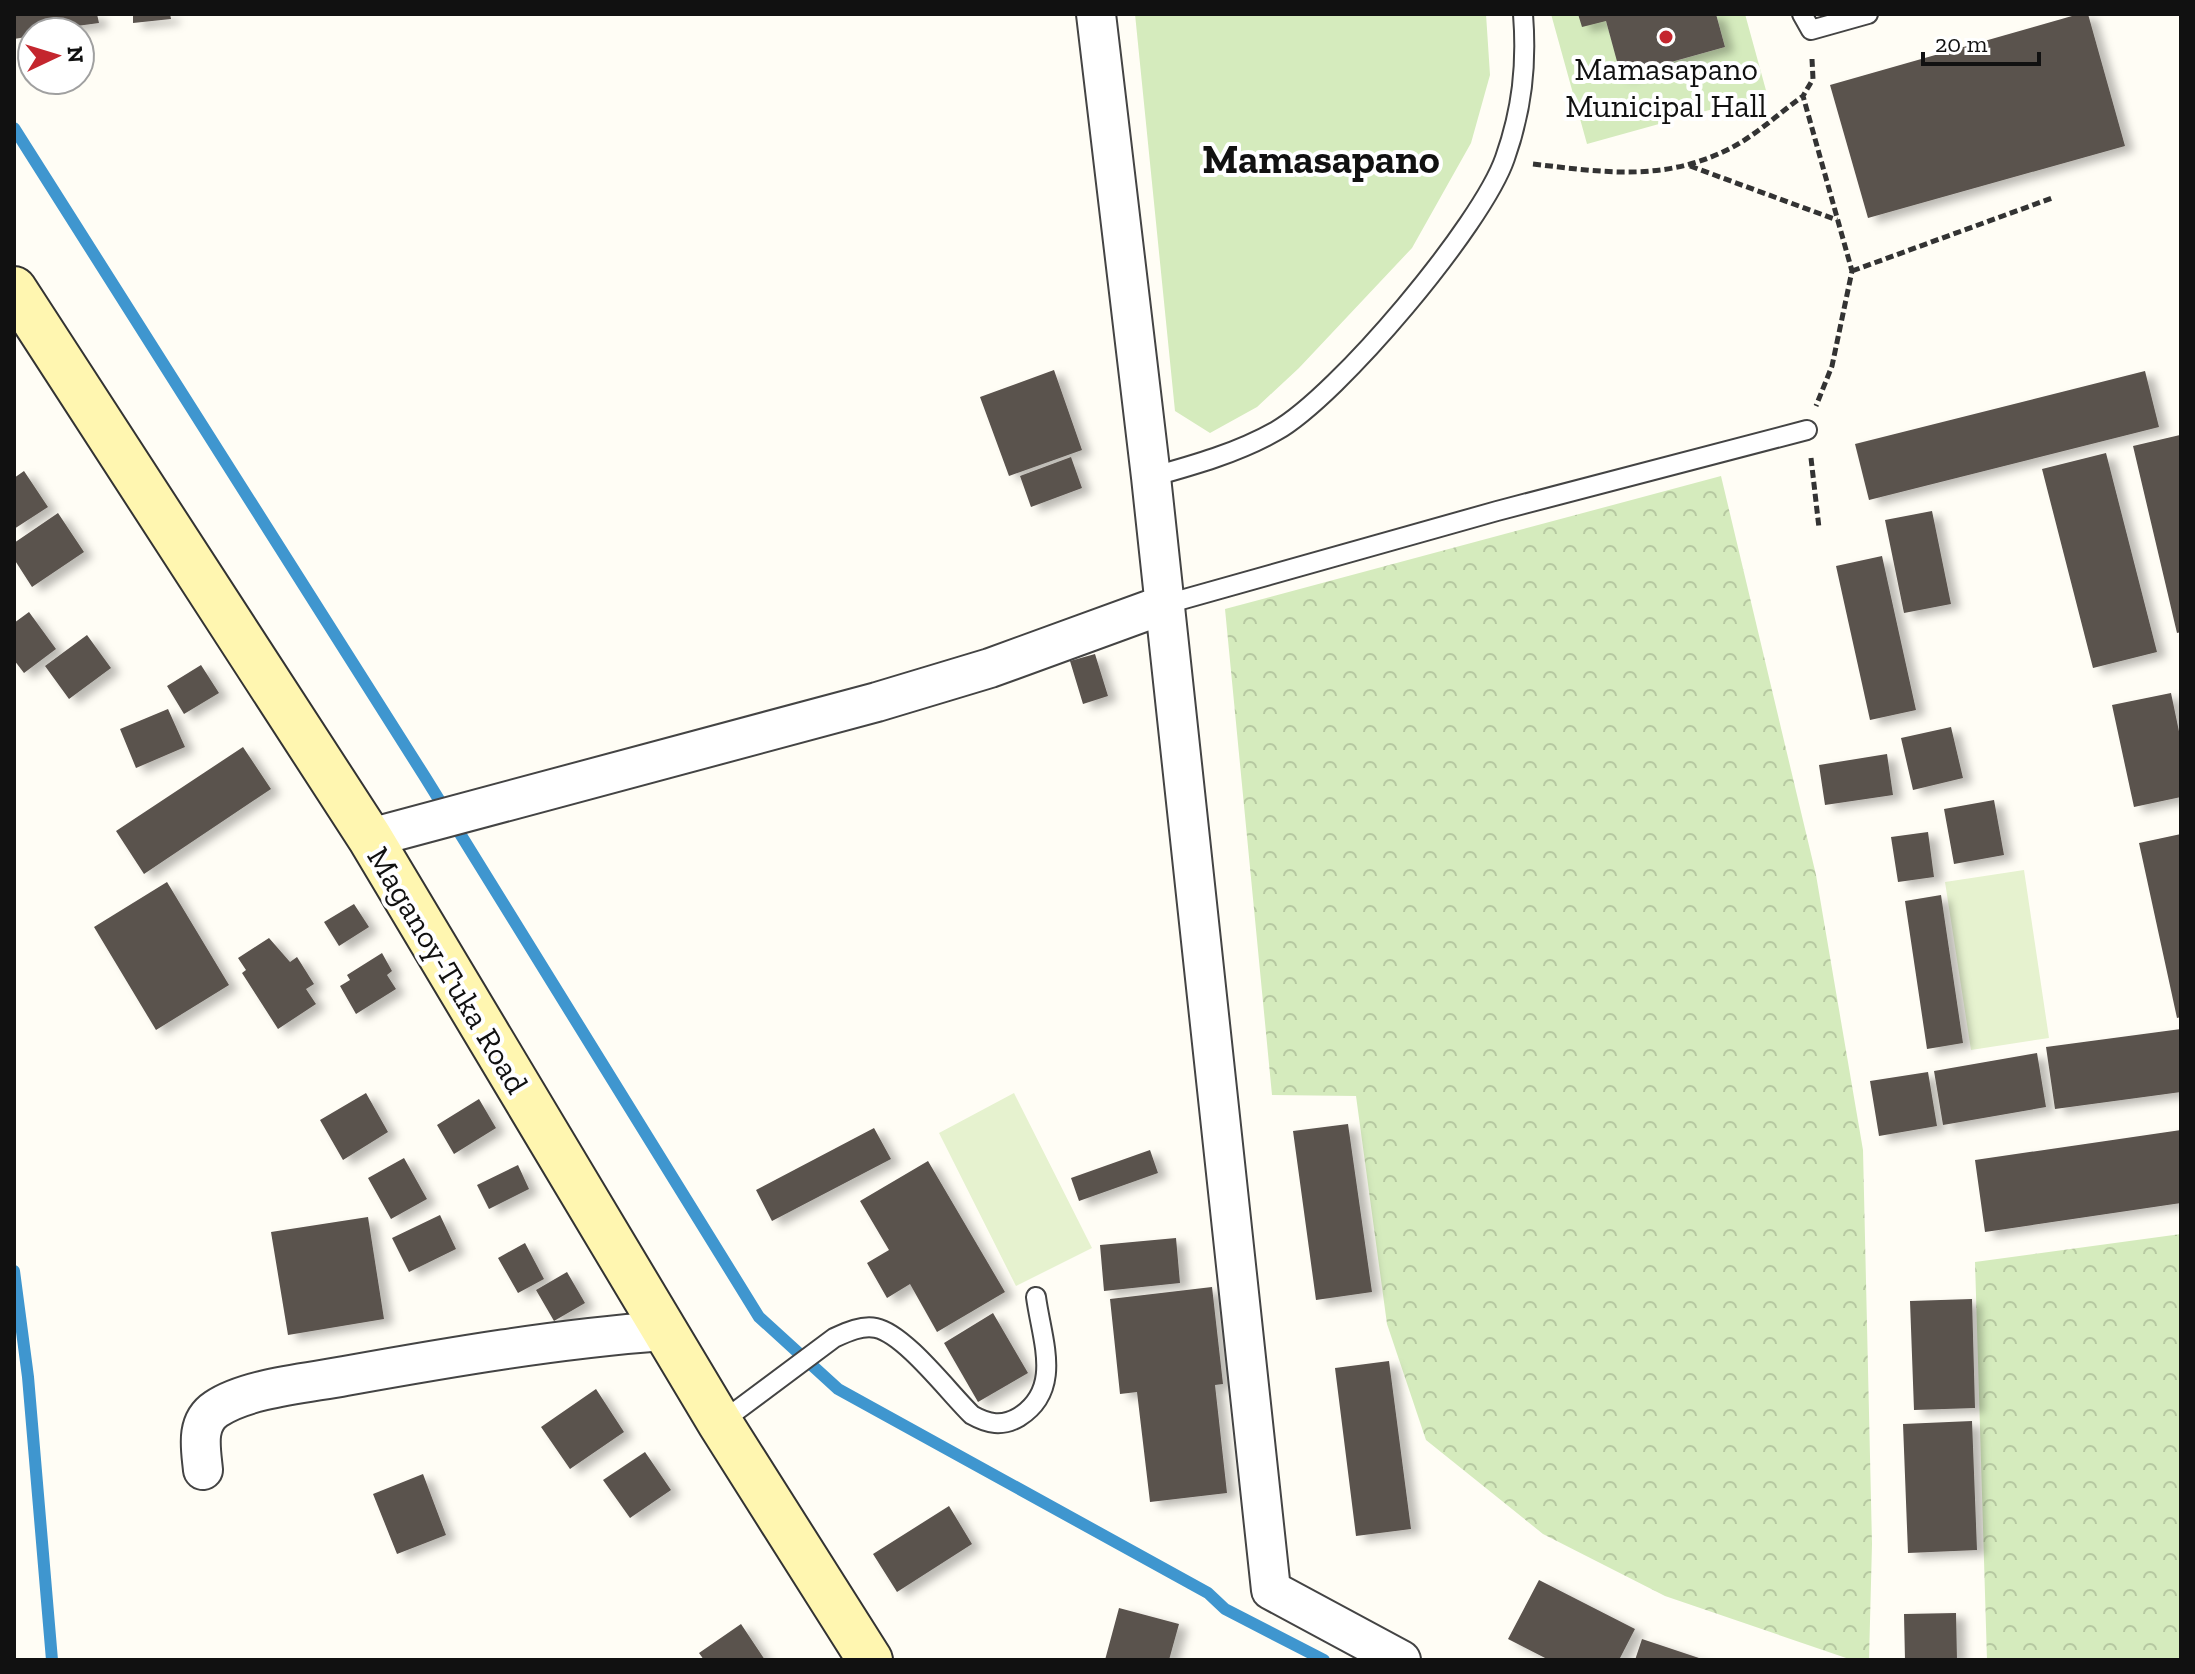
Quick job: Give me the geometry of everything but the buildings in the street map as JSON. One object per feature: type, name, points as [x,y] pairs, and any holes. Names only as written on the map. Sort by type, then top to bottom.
[{"type":"main road","name":"Maganoy-Tuka Road","points":[[14,289],[370,838],[663,1331],[870,1660]]},
{"type":"street","points":[[1096,14],[1151,477],[1271,1590],[1401,1660]]},
{"type":"street","points":[[370,838],[877,702],[990,668],[1163,605]]},
{"type":"street","points":[[203,1470],[200,1437],[205,1420],[216,1409],[240,1399],[286,1387],[526,1344],[663,1331]]},
{"type":"lane","points":[[1151,477],[1231,452],[1278,430],[1308,406],[1367,349],[1448,253],[1504,161],[1521,103],[1526,62],[1523,14]]},
{"type":"lane","points":[[1806,22],[1868,14]]},
{"type":"lane","points":[[1163,605],[1497,511],[1807,430]]},
{"type":"lane","points":[[720,1423],[834,1338],[848,1331],[875,1328],[902,1342],[972,1415],[985,1422],[1010,1422],[1034,1407],[1046,1385],[1036,1297]]},
{"type":"path","points":[[1504,161],[1631,175],[1689,166],[1730,149],[1803,96],[1813,79],[1806,22]]},
{"type":"path","points":[[1803,96],[1852,271],[1832,366],[1807,430],[1819,528]]},
{"type":"path","points":[[1689,166],[1837,220]]},
{"type":"path","points":[[1852,271],[2052,198]]},
{"type":"green space","points":[[1135,14],[1486,14],[1490,75],[1471,143],[1412,248],[1299,368],[1257,407],[1210,433],[1175,411]]},
{"type":"green space","points":[[1551,14],[1578,14],[1606,21],[1622,76],[1725,47],[1716,14],[1745,14],[1767,94],[1587,144]]},
{"type":"green space","points":[[1721,476],[1816,875],[1863,1150],[1872,1544],[1869,1660],[1852,1660],[1665,1596],[1543,1534],[1426,1440],[1387,1324],[1356,1096],[1272,1095],[1225,609]]},
{"type":"green space","points":[[2024,870],[2049,1038],[1971,1050],[1945,882]]},
{"type":"green space","points":[[1014,1093],[1092,1248],[1016,1286],[939,1133]]},
{"type":"green space","points":[[2181,1234],[2181,1660],[1987,1660],[1975,1262]]},
{"type":"waterway","points":[[14,128],[425,777],[759,1317],[838,1389],[1208,1593],[1225,1609],[1324,1660]]},
{"type":"waterway","points":[[14,1271],[28,1377],[52,1660]]},
{"type":"place","name":"Mamasapano Municipal Hall","points":[[1666,37]]},
{"type":"district","name":"Mamasapano","points":[[1321,159]]}]
